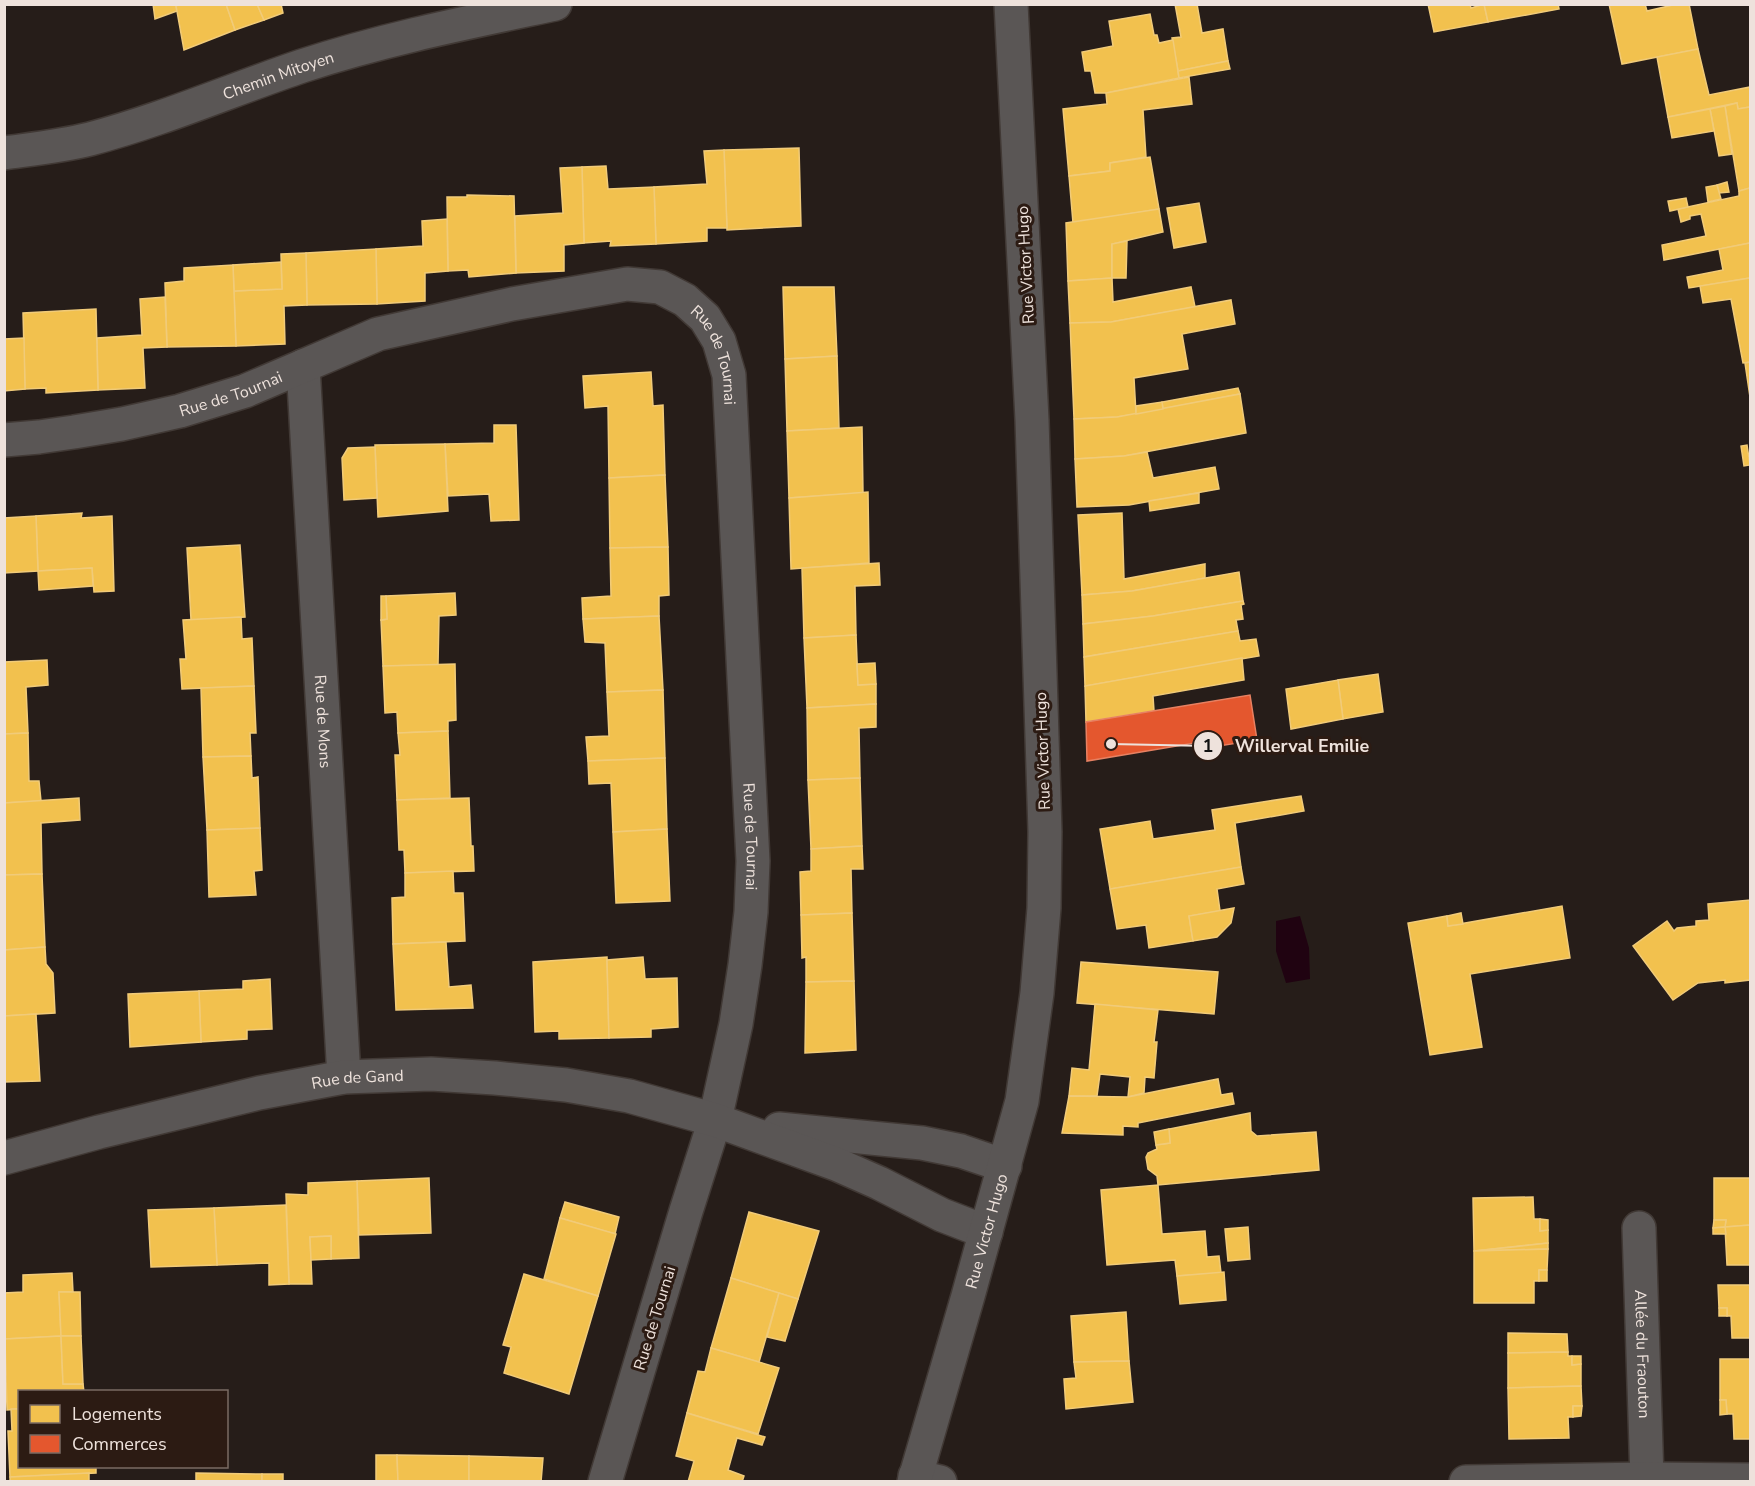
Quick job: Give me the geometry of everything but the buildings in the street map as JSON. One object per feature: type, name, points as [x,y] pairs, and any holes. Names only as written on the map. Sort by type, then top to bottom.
[{"type":"street","name":"Chemin Mitoyen","points":[[4,153],[54,147],[111,133],[302,66],[400,38],[555,4]]},
{"type":"street","name":"Rue Victor Hugo","points":[[923,1480],[1022,1101],[1031,1042],[1044,908],[1045,831],[1032,420],[1011,4]]},
{"type":"street","name":"Rue de Tournai","points":[[4,440],[103,427],[180,411],[245,391],[378,334],[512,303],[627,284],[660,287],[684,300],[705,318],[719,341],[729,375],[753,861],[751,912],[736,1024],[715,1120],[682,1222],[605,1482]]},
{"type":"street","name":"Rue de Mons","points":[[303,366],[344,1077]]},
{"type":"street","name":"Rue de Gand","points":[[4,1158],[259,1093],[344,1077],[431,1074],[566,1085],[629,1096],[715,1120]]},
{"type":"street","points":[[715,1120],[819,1134],[922,1143],[961,1151],[1005,1166]]},
{"type":"street","points":[[715,1120],[836,1164],[942,1215],[986,1232]]},
{"type":"street","name":"Allée du Fraouton","points":[[1639,1228],[1647,1479]]},
{"type":"street","points":[[1466,1482],[1750,1480]]},
{"type":"shaded area","points":[[1300,916],[1309,948],[1310,979],[1286,983],[1276,951],[1276,921]]},
{"type":"place","name":"Willerval Emilie","points":[[1111,744]]}]
